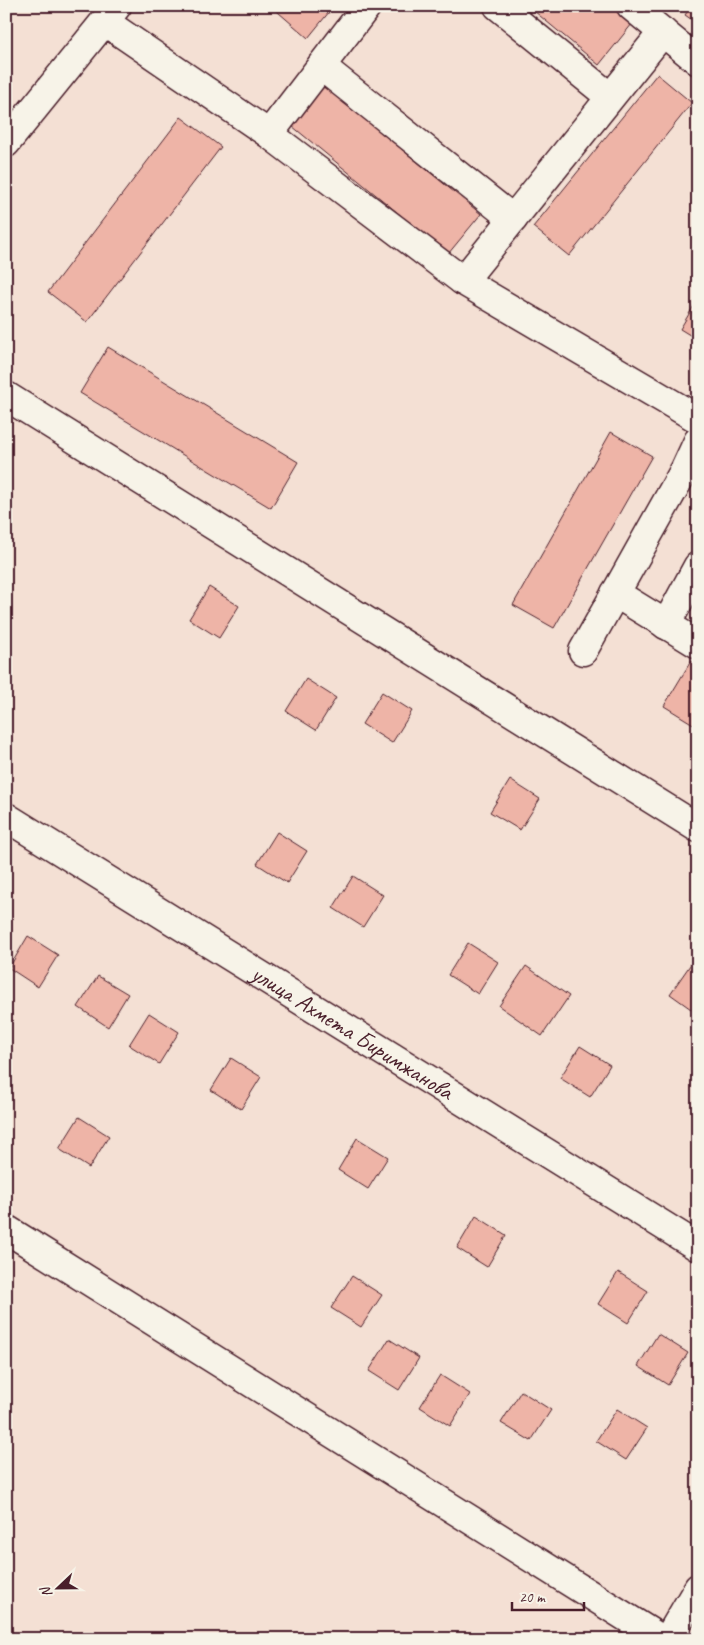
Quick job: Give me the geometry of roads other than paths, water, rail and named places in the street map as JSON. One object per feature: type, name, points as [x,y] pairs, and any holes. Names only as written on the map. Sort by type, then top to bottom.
[{"type":"street","points":[[269,134],[367,6]]},
{"type":"street","points":[[498,6],[610,97]]},
{"type":"street","points":[[631,6],[698,61]]},
{"type":"street","points":[[6,142],[111,14],[463,281],[698,419]]},
{"type":"street","points":[[463,281],[663,32]]},
{"type":"street","points":[[321,66],[512,219]]},
{"type":"street","points":[[6,396],[698,828]]},
{"type":"street","points":[[583,651],[615,593],[691,473],[698,441]]},
{"type":"street","points":[[666,625],[698,566]]},
{"type":"street","points":[[615,593],[698,644]]},
{"type":"street","name":"улица Ахмета Биримжанова","points":[[6,817],[698,1247]]},
{"type":"street","points":[[6,1229],[661,1639]]},
{"type":"street","points":[[668,1639],[698,1588]]}]
